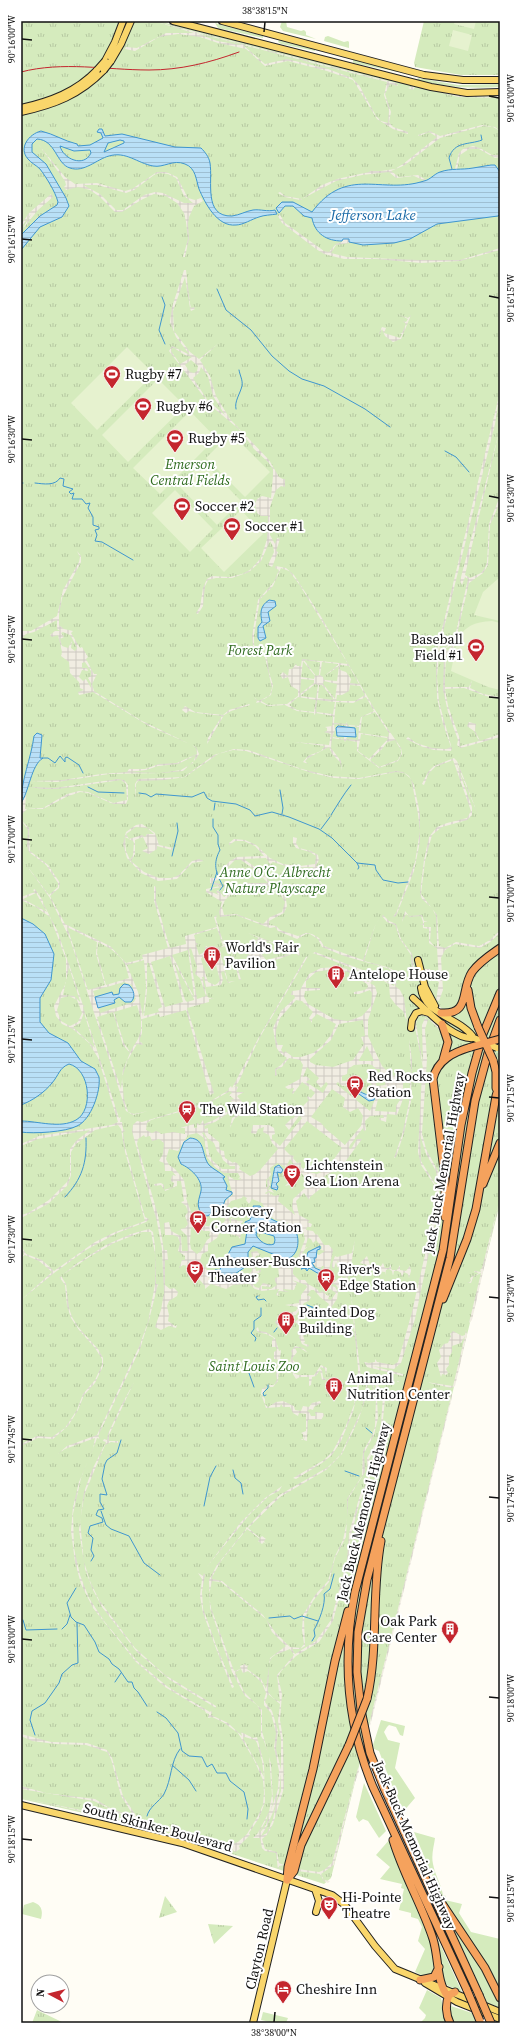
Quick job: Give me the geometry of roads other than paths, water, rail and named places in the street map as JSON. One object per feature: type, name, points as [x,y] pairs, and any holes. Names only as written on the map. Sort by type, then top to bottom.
[{"type":"highway","points":[[441,1013],[453,1012],[462,1006],[469,978],[479,964],[500,948]]},
{"type":"highway","points":[[469,978],[469,1002],[493,1060],[496,1072],[496,1096]]},
{"type":"highway","name":"Jack Buck Memorial Highway","points":[[481,2022],[363,1760],[351,1710],[348,1677],[348,1644],[355,1592],[446,1237],[461,1125],[469,1086],[482,1039],[500,993]]},
{"type":"highway","name":"Jack Buck Memorial Highway","points":[[491,2023],[378,1775],[370,1753],[360,1704],[357,1658],[360,1619],[367,1580],[456,1232],[475,1101],[486,1058],[500,1020]]},
{"type":"highway","points":[[442,1024],[448,1042],[443,1060],[435,1072],[433,1082],[445,1179],[446,1237]]},
{"type":"highway","points":[[443,1060],[471,1047],[500,1039]]},
{"type":"highway","points":[[479,1196],[496,1096],[500,1082]]},
{"type":"highway","points":[[437,1310],[447,1290],[464,1245],[479,1196],[500,1143]]},
{"type":"highway","points":[[287,1880],[294,1871],[301,1845],[349,1745],[368,1699],[374,1659],[378,1561],[387,1503]]},
{"type":"highway","points":[[287,1880],[288,1867],[316,1756],[338,1647],[344,1623],[355,1592]]},
{"type":"highway","points":[[387,1816],[402,1865],[434,1940],[442,1987],[448,1997],[446,2010],[450,2023]]},
{"type":"highway","points":[[427,1883],[485,1968],[500,1998]]},
{"type":"highway","points":[[420,1980],[434,1977],[439,1967]]},
{"type":"highway","points":[[448,1997],[455,1992]]},
{"type":"main road","points":[[108,61],[123,21]]},
{"type":"main road","points":[[21,112],[52,104],[71,96],[87,86],[121,44],[131,21]]},
{"type":"main road","points":[[173,21],[431,87],[467,93],[500,92]]},
{"type":"main road","points":[[222,21],[435,77],[463,80],[500,80]]},
{"type":"main road","points":[[21,108],[48,101],[68,93],[100,70]]},
{"type":"main road","points":[[418,960],[427,993],[441,1013]]},
{"type":"main road","points":[[421,988],[424,999],[441,1013],[467,1030],[474,1038]]},
{"type":"main road","points":[[413,998],[442,1024],[464,1038],[474,1038],[499,1050]]},
{"type":"main road","points":[[412,1028],[412,1020],[416,1013],[424,1011],[432,1014]]},
{"type":"main road","name":"South Skinker Boulevard","points":[[21,1805],[176,1841],[332,1895],[345,1905],[391,1965],[420,1980]]},
{"type":"main road","name":"Clayton Road","points":[[253,2023],[287,1880]]},
{"type":"main road","points":[[314,1889],[319,1901],[316,1912]]},
{"type":"main road","points":[[420,1980],[455,1992],[500,2012]]},
{"type":"main road","points":[[420,1980],[448,1997],[500,2019]]},
{"type":"water","points":[[99,129],[102,129],[105,136],[122,134],[175,147],[201,148],[207,155],[209,161],[211,170],[211,197],[217,211],[223,215],[232,216],[256,210],[275,210],[277,214],[261,216],[239,225],[229,225],[218,218],[208,207],[199,189],[193,171],[185,164],[176,162],[161,166],[153,166],[126,156],[115,155],[104,158],[80,169],[75,169],[65,166],[48,143],[37,139],[32,144],[32,152],[46,164],[66,198],[69,206],[62,217],[40,227],[21,250],[21,235],[40,216],[57,205],[58,202],[48,180],[25,155],[24,150],[26,142],[32,135],[41,131],[77,144],[78,146],[90,145],[103,138],[101,133],[97,132]],"holes":[[[120,140],[124,141],[124,143],[104,152],[108,143]],[[60,146],[74,151],[90,150],[91,153],[88,158],[84,160],[74,160],[65,155]]]},
{"type":"water","name":"Jefferson Lake","points":[[495,165],[500,172],[500,214],[498,216],[437,224],[410,239],[394,243],[363,245],[349,242],[349,239],[343,239],[342,241],[331,240],[322,236],[316,228],[312,218],[304,216],[293,206],[285,206],[279,213],[276,208],[282,202],[293,202],[312,212],[325,198],[338,189],[351,185],[408,184],[426,180],[444,171]]},
{"type":"water","points":[[269,600],[275,601],[276,606],[268,612],[270,621],[263,626],[266,638],[260,641],[258,638],[258,627],[262,622],[261,610]]},
{"type":"water","points":[[338,726],[355,728],[356,737],[337,736],[336,728]]},
{"type":"water","points":[[37,733],[42,735],[40,758],[43,758],[39,761],[33,772],[21,803],[24,778],[34,736]]},
{"type":"water","points":[[21,918],[33,924],[45,934],[54,954],[51,980],[40,998],[40,1022],[49,1033],[68,1043],[81,1061],[95,1069],[99,1077],[97,1097],[91,1112],[82,1123],[65,1130],[41,1133],[21,1132],[21,1121],[63,1124],[76,1120],[82,1115],[85,1108],[87,1090],[81,1073],[76,1067],[69,1064],[61,1070],[46,1090],[34,1099],[21,1105]]},
{"type":"water","points":[[124,984],[129,985],[133,991],[134,998],[131,1002],[125,1002],[119,997],[114,1000],[115,1003],[98,1008],[95,997],[112,992],[113,995],[119,994],[120,988]]},
{"type":"water","points":[[355,1084],[356,1087],[363,1093],[375,1096],[374,1100],[369,1101],[353,1090],[351,1085]]},
{"type":"water","points":[[190,1138],[199,1141],[209,1165],[225,1177],[223,1178],[227,1186],[226,1190],[232,1192],[232,1194],[225,1200],[222,1209],[207,1216],[201,1213],[199,1207],[198,1202],[201,1191],[200,1182],[192,1171],[181,1164],[178,1157],[184,1142]]},
{"type":"water","points":[[279,1165],[283,1170],[281,1173],[277,1172],[279,1181],[276,1184],[278,1187],[277,1190],[271,1188],[275,1167]]},
{"type":"water","points":[[253,1206],[260,1206],[271,1219],[295,1230],[298,1243],[295,1252],[289,1258],[285,1259],[253,1246],[248,1252],[248,1265],[232,1276],[218,1273],[232,1247],[245,1244],[247,1231],[245,1222],[250,1220],[254,1209]],"holes":[[[257,1231],[274,1236],[274,1244],[269,1245],[261,1241],[256,1235]]]},
{"type":"water","points":[[320,1246],[320,1249],[317,1250],[316,1258],[314,1258],[315,1262],[312,1263],[315,1268],[322,1271],[321,1278],[319,1278],[319,1274],[309,1268],[307,1271],[306,1269],[309,1265],[308,1262],[305,1262],[308,1252]]},
{"type":"waterway","points":[[452,169],[449,158],[454,149],[462,144],[482,140],[481,135]]},
{"type":"waterway","points":[[217,289],[226,310],[251,330],[272,356],[289,371],[302,379],[324,386],[365,409],[390,427]]},
{"type":"waterway","points":[[162,297],[165,305],[159,330],[165,344]]},
{"type":"waterway","points":[[236,409],[236,401],[242,384],[239,370]]},
{"type":"waterway","points":[[445,451],[456,457],[469,472]]},
{"type":"waterway","points":[[35,483],[49,484],[58,481],[60,478],[64,479],[63,486],[73,489],[69,492],[71,494],[74,493],[72,499],[82,499],[86,504],[90,503],[88,508],[93,517],[93,525],[99,527],[99,529],[95,530],[97,535],[95,541],[102,542],[133,560]]},
{"type":"waterway","points":[[43,758],[48,758],[55,763],[60,756],[65,762],[65,758],[67,757],[79,765],[83,773]]},
{"type":"waterway","points":[[331,815],[351,785]]},
{"type":"waterway","points":[[88,787],[98,792],[124,793]]},
{"type":"waterway","points":[[280,790],[283,808],[282,814]]},
{"type":"waterway","points":[[139,793],[146,794],[151,797],[156,794],[192,797],[204,792],[207,798],[212,801],[236,804],[250,810],[255,816],[272,812],[289,817],[319,829],[332,838],[357,863],[375,865],[376,870],[383,880],[398,883],[408,882]]},
{"type":"waterway","points":[[214,810],[215,803]]},
{"type":"waterway","points":[[321,829],[330,817]]},
{"type":"waterway","points":[[213,819],[213,827],[218,835],[220,850],[216,859],[218,876],[223,886],[220,890]]},
{"type":"waterway","points":[[172,856],[178,831],[177,823]]},
{"type":"waterway","points":[[357,863],[359,867],[358,869]]},
{"type":"waterway","points":[[211,890],[217,872]]},
{"type":"waterway","points":[[65,1197],[76,1184],[82,1170],[86,1155],[86,1138]]},
{"type":"waterway","points":[[211,1276],[215,1270],[219,1270]]},
{"type":"waterway","points":[[258,1296],[256,1297],[258,1300],[264,1299],[266,1301]]},
{"type":"waterway","points":[[307,1305],[322,1311]]},
{"type":"waterway","points":[[312,1307],[312,1315]]},
{"type":"waterway","points":[[255,1341],[256,1338],[251,1333],[254,1329],[254,1321],[261,1316],[261,1308]]},
{"type":"waterway","points":[[274,1332],[277,1328]]},
{"type":"waterway","points":[[245,1362],[254,1387]]},
{"type":"waterway","points":[[266,1395],[264,1396],[263,1393],[268,1388],[268,1385]]},
{"type":"waterway","points":[[366,1428],[372,1433]]},
{"type":"waterway","points":[[91,1561],[94,1556],[91,1550],[93,1538],[88,1533],[90,1526],[103,1522],[102,1518],[96,1515],[98,1510],[104,1509],[100,1502],[100,1494],[107,1495],[102,1479],[105,1464],[107,1460],[117,1453],[121,1440]]},
{"type":"waterway","points":[[204,1506],[210,1477],[216,1466]]},
{"type":"waterway","points":[[233,1470],[235,1478],[241,1483],[243,1494]]},
{"type":"waterway","points":[[345,1471],[359,1476]]},
{"type":"waterway","points":[[101,1511],[106,1525],[111,1529],[129,1536],[144,1563],[160,1575]]},
{"type":"waterway","points":[[312,1641],[315,1636],[314,1630],[323,1607],[324,1594],[330,1589],[334,1574]]},
{"type":"waterway","points":[[76,1588],[67,1603],[71,1617],[76,1622],[84,1625],[95,1642],[99,1652],[119,1669],[128,1682],[132,1682],[134,1688],[147,1706]]},
{"type":"waterway","points":[[62,1629],[67,1624],[70,1615]]},
{"type":"waterway","points":[[269,1618],[290,1616],[294,1619],[302,1616],[318,1621]]},
{"type":"waterway","points":[[23,1620],[26,1630],[57,1629]]},
{"type":"waterway","points":[[35,1735],[30,1720],[32,1711],[45,1703],[59,1683],[62,1674],[72,1665],[78,1663],[77,1623]]},
{"type":"waterway","points":[[115,1682],[121,1673]]},
{"type":"waterway","points":[[157,1712],[166,1718],[178,1733],[182,1751],[189,1756],[202,1757],[207,1767],[212,1764],[217,1773],[226,1773],[230,1781],[244,1792],[248,1809],[247,1819]]},
{"type":"waterway","points":[[147,1816],[167,1788],[174,1759],[180,1749]]},
{"type":"waterway","points":[[172,1765],[189,1780],[196,1791]]},
{"type":"tram line","points":[[21,72],[53,67],[133,70],[172,69],[206,63],[239,52]]},
{"type":"place","name":"Rugby #7","points":[[112,389]]},
{"type":"place","name":"Rugby #6","points":[[143,421]]},
{"type":"place","name":"Rugby #5","points":[[175,453]]},
{"type":"place","name":"Soccer #2","points":[[182,521]]},
{"type":"place","name":"Soccer #1","points":[[232,541]]},
{"type":"place","name":"Baseball Field #1","points":[[476,662]]},
{"type":"place","name":"World's Fair Pavilion","points":[[212,970]]},
{"type":"place","name":"Antelope House","points":[[336,989]]},
{"type":"place","name":"Red Rocks Station","points":[[355,1099]]},
{"type":"place","name":"The Wild Station","points":[[187,1124]]},
{"type":"place","name":"Lichtenstein Sea Lion Arena","points":[[292,1188]]},
{"type":"place","name":"Discovery Corner Station","points":[[198,1234]]},
{"type":"place","name":"Anheuser-Busch Theater","points":[[195,1284]]},
{"type":"place","name":"River's Edge Station","points":[[326,1292]]},
{"type":"place","name":"Painted Dog Building","points":[[286,1335]]},
{"type":"place","name":"Animal Nutrition Center","points":[[334,1401]]},
{"type":"place","name":"Oak Park Care Center","points":[[450,1644]]},
{"type":"place","name":"Hi-Pointe Theatre","points":[[329,1920]]},
{"type":"place","name":"Cheshire Inn","points":[[283,2004]]},
{"type":"park label","name":"Emerson Central Fields","points":[[190,472]]},
{"type":"park label","name":"Forest Park","points":[[260,650]]},
{"type":"park label","name":"Anne O’C. Albrecht Nature Playscape","points":[[275,880]]},
{"type":"park label","name":"Saint Louis Zoo","points":[[254,1366]]}]
